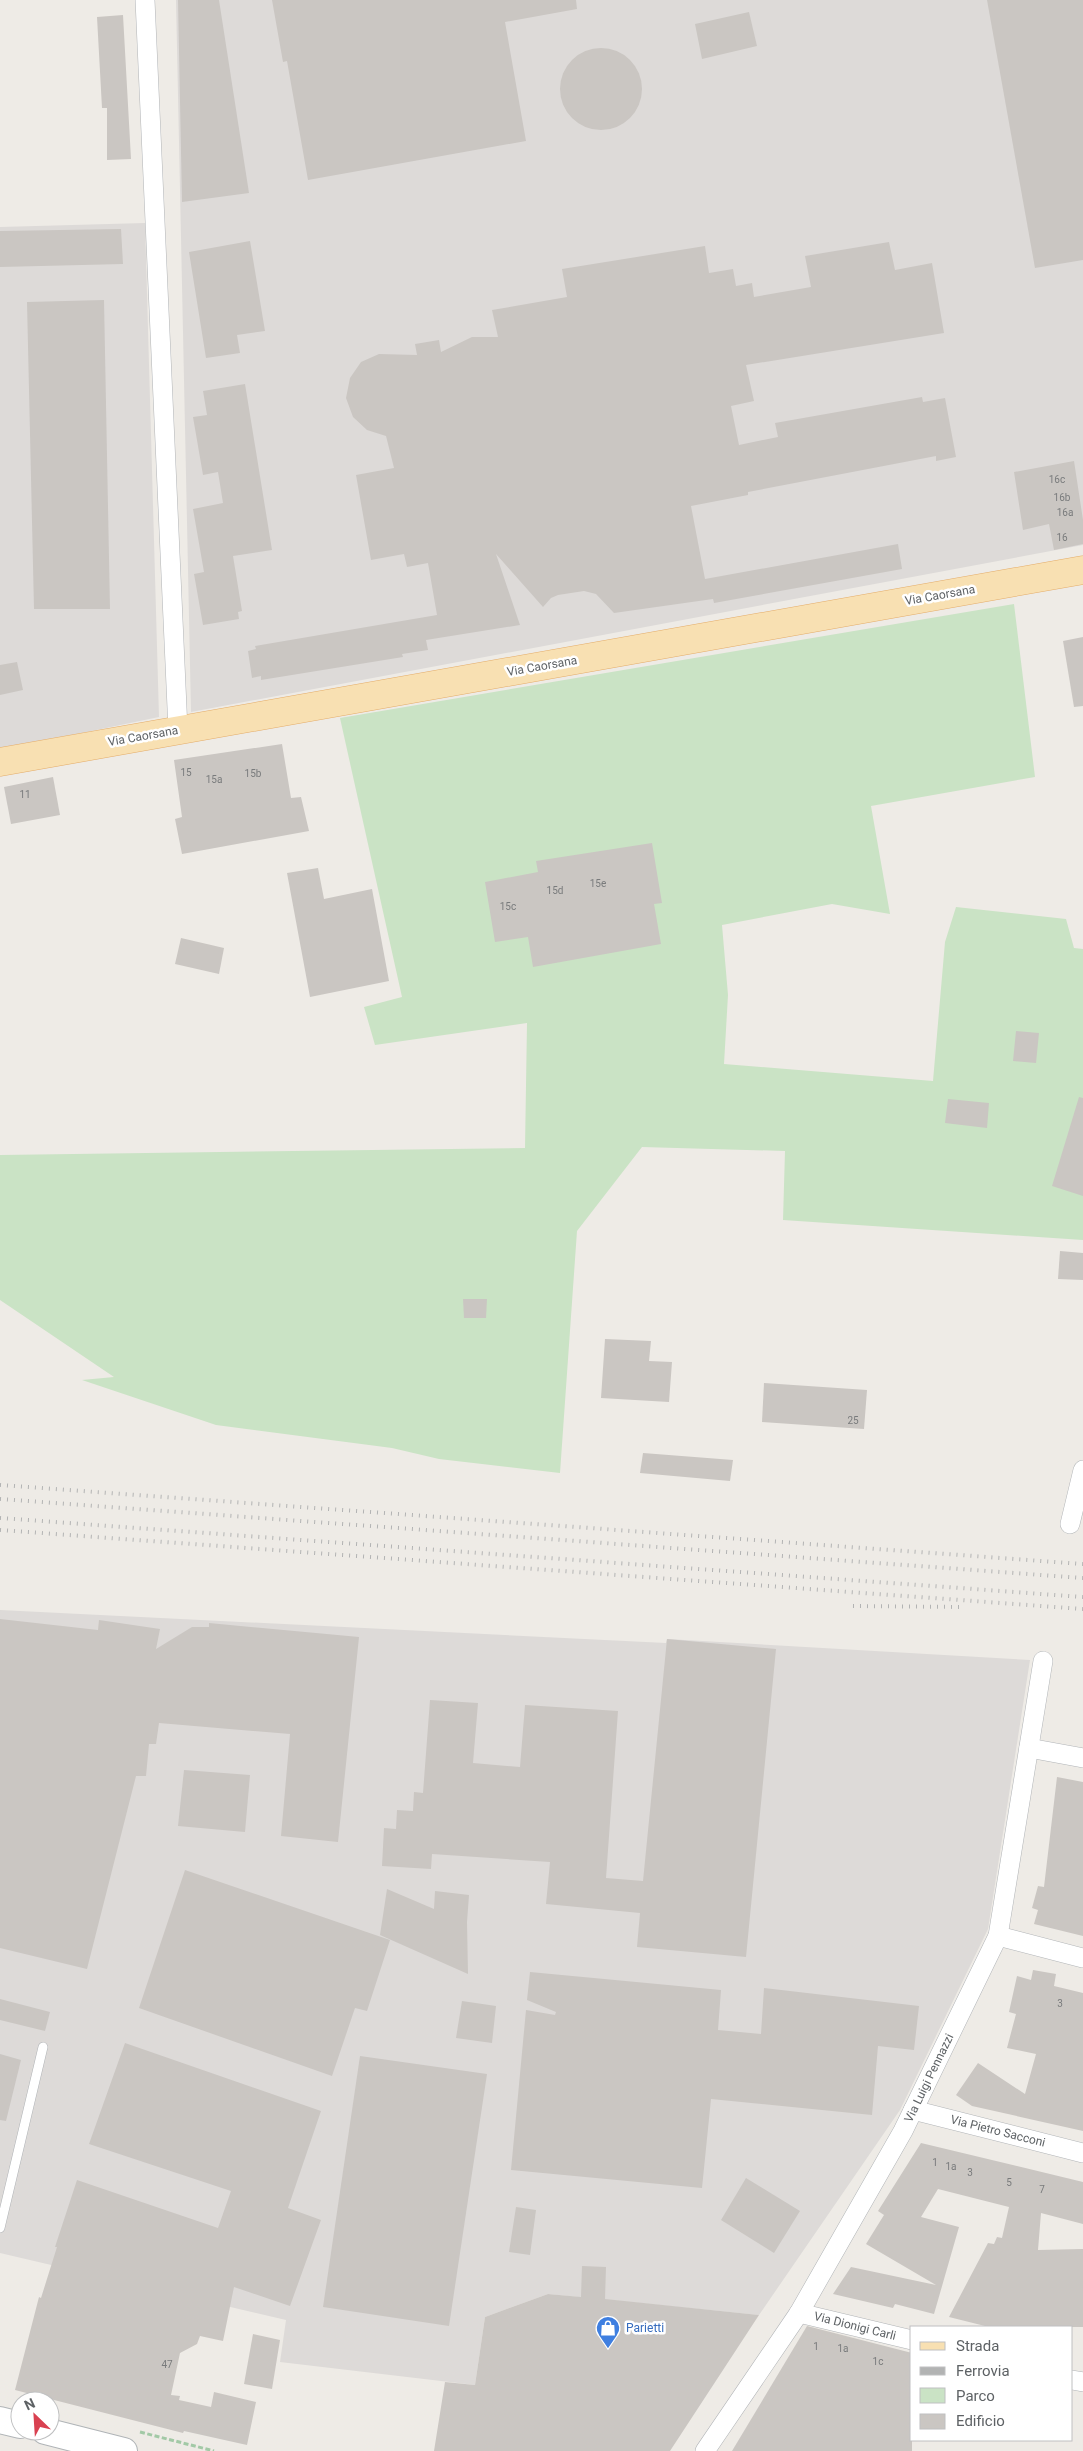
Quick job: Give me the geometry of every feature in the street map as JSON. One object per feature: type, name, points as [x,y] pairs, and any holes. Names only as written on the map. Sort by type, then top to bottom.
[{"type":"main road","name":"Via Caorsana","points":[[0,762],[1083,570]]},
{"type":"main road","points":[[60,2440],[124,2451]]},
{"type":"street","points":[[145,0],[178,730]]},
{"type":"street","points":[[1070,1524],[1083,1470]]},
{"type":"street","name":"Via Luigi Pennazzi","points":[[705,2451],[799,2313],[913,2110],[998,1936],[1043,1661]]},
{"type":"street","points":[[1029,1748],[1083,1758]]},
{"type":"street","points":[[998,1936],[1083,1958]]},
{"type":"street","name":"Via Pietro Sacconi","points":[[913,2110],[1083,2153]]},
{"type":"street","name":"Via Dionigi Carli","points":[[799,2313],[910,2340]]},
{"type":"lane","points":[[0,2228],[43,2047]]},
{"type":"shaded area","points":[[176,0],[1083,0],[1083,545],[191,712]]},
{"type":"shaded area","points":[[145,223],[159,717],[0,750],[0,227]]},
{"type":"shaded area","points":[[0,1610],[666,1643],[667,1639],[1030,1660],[988,1929],[900,2110],[759,2315],[548,2294],[485,2317],[475,2385],[280,2362],[286,2320],[0,2253]]},
{"type":"green space","points":[[1014,604],[1035,777],[871,806],[890,914],[832,904],[722,925],[728,995],[724,1064],[933,1081],[945,942],[956,907],[1066,919],[1074,948],[1083,949],[1083,1240],[783,1220],[785,1151],[642,1147],[577,1231],[560,1473],[439,1459],[392,1448],[216,1425],[82,1380],[114,1377],[0,1300],[0,1155],[525,1148],[527,1023],[375,1045],[364,1007],[402,997],[340,718]]},
{"type":"building","points":[[178,0],[219,0],[249,193],[182,202]]},
{"type":"building","points":[[272,0],[576,0],[577,9],[505,22],[526,141],[308,180],[287,61],[283,62]]},
{"type":"building","points":[[987,0],[1083,0],[1083,260],[1035,268]]},
{"type":"building","points":[[749,12],[757,46],[702,59],[695,24]]},
{"type":"building","points":[[123,15],[131,159],[107,160],[107,108],[102,108],[97,17]]},
{"type":"building","points":[[601,48],[617,51],[630,60],[639,73],[642,89],[639,105],[630,118],[617,127],[601,130],[585,127],[572,118],[563,105],[560,89],[563,73],[572,60],[585,51]]},
{"type":"building","points":[[121,229],[123,264],[0,267],[0,231]]},
{"type":"building","points":[[250,241],[265,331],[237,335],[240,353],[206,358],[189,252]]},
{"type":"building","points":[[889,242],[895,270],[932,263],[944,333],[746,365],[754,401],[731,406],[739,445],[778,437],[775,423],[922,397],[923,402],[945,398],[956,457],[936,461],[936,456],[748,492],[748,495],[691,506],[705,579],[898,544],[902,569],[714,603],[713,599],[614,613],[596,594],[584,591],[558,595],[551,598],[543,607],[496,554],[520,625],[426,640],[428,650],[402,654],[403,657],[261,680],[261,676],[252,678],[248,651],[256,649],[255,646],[437,615],[428,563],[407,567],[404,554],[371,560],[356,475],[394,468],[386,436],[367,430],[353,417],[346,398],[350,378],[361,362],[379,354],[417,355],[415,344],[439,340],[441,352],[472,337],[498,337],[492,310],[567,297],[562,269],[705,246],[709,273],[733,269],[736,286],[752,283],[754,297],[811,287],[805,256]]},
{"type":"building","points":[[104,300],[110,609],[34,609],[27,302]]},
{"type":"building","points":[[245,384],[272,550],[233,556],[242,611],[238,612],[239,619],[203,625],[194,574],[204,572],[193,509],[223,503],[218,472],[203,475],[193,417],[207,415],[203,391]]},
{"type":"building","points":[[1074,461],[1083,520],[1083,544],[1054,550],[1049,524],[1023,530],[1014,472]]},
{"type":"building","points":[[1083,637],[1083,706],[1074,707],[1063,641]]},
{"type":"building","points":[[17,662],[23,690],[0,695],[0,665]]},
{"type":"building","points":[[282,744],[291,798],[301,797],[309,831],[182,854],[175,819],[182,817],[174,760]]},
{"type":"building","points":[[53,777],[60,815],[11,824],[4,787]]},
{"type":"building","points":[[652,843],[662,903],[654,904],[661,944],[533,967],[528,937],[495,942],[485,882],[538,872],[536,861]]},
{"type":"building","points":[[318,868],[324,899],[372,889],[389,981],[310,997],[287,873]]},
{"type":"building","points":[[181,938],[224,948],[219,974],[175,964]]},
{"type":"building","points":[[1016,1031],[1039,1033],[1036,1063],[1013,1061]]},
{"type":"building","points":[[1079,1097],[1083,1098],[1083,1196],[1052,1186]]},
{"type":"building","points":[[948,1099],[989,1103],[987,1128],[945,1123]]},
{"type":"building","points":[[1060,1251],[1083,1253],[1083,1280],[1058,1279]]},
{"type":"building","points":[[463,1299],[487,1299],[486,1318],[464,1318]]},
{"type":"building","points":[[605,1339],[651,1341],[649,1361],[672,1362],[669,1402],[601,1398]]},
{"type":"building","points":[[764,1383],[867,1390],[864,1429],[762,1422]]},
{"type":"building","points":[[643,1453],[733,1460],[730,1481],[640,1473]]},
{"type":"building","points":[[0,1619],[98,1630],[99,1620],[160,1629],[156,1649],[192,1627],[209,1627],[209,1623],[359,1637],[338,1842],[281,1836],[290,1734],[159,1723],[156,1744],[149,1744],[146,1776],[136,1776],[87,1969],[0,1948]]},
{"type":"building","points":[[667,1639],[776,1649],[746,1957],[637,1947],[640,1913],[546,1904],[550,1862],[432,1854],[431,1869],[382,1866],[384,1828],[396,1829],[397,1810],[413,1811],[414,1792],[423,1793],[430,1700],[478,1703],[473,1763],[520,1767],[525,1705],[618,1711],[606,1878],[643,1881]]},
{"type":"building","points":[[184,1770],[250,1775],[245,1832],[178,1826]]},
{"type":"building","points":[[1057,1777],[1083,1782],[1083,1936],[1034,1924],[1038,1910],[1032,1908],[1038,1886],[1044,1887]]},
{"type":"building","points":[[185,1870],[390,1940],[367,2011],[355,2008],[332,2076],[139,2008]]},
{"type":"building","points":[[387,1889],[434,1909],[435,1891],[469,1895],[467,1922],[468,1974],[380,1935]]},
{"type":"building","points":[[1033,1970],[1056,1974],[1054,1986],[1083,1993],[1083,2131],[972,2106],[956,2095],[978,2063],[1025,2094],[1036,2054],[1007,2048],[1016,2014],[1009,2012],[1017,1976],[1031,1980]]},
{"type":"building","points":[[530,1972],[721,1990],[718,2030],[761,2034],[764,1988],[919,2006],[914,2050],[878,2046],[872,2115],[711,2099],[702,2188],[511,2170],[526,2010],[555,2015],[556,2012],[527,2000]]},
{"type":"building","points":[[0,1999],[50,2012],[45,2031],[0,2020]]},
{"type":"building","points":[[462,2001],[496,2006],[492,2043],[456,2038]]},
{"type":"building","points":[[125,2043],[321,2111],[288,2208],[321,2220],[290,2306],[234,2287],[223,2341],[200,2336],[197,2344],[180,2353],[171,2395],[180,2396],[179,2400],[211,2407],[214,2392],[256,2402],[247,2445],[184,2431],[183,2433],[60,2402],[60,2391],[15,2390],[39,2297],[41,2298],[77,2180],[218,2228],[231,2191],[89,2144]]},
{"type":"building","points":[[0,2054],[21,2060],[6,2121],[0,2120]]},
{"type":"building","points":[[360,2056],[487,2074],[449,2326],[323,2307]]},
{"type":"building","points":[[921,2143],[1083,2182],[1083,2224],[1041,2213],[1038,2250],[1083,2249],[1083,2327],[985,2326],[949,2317],[988,2243],[994,2244],[997,2237],[1002,2238],[1009,2207],[938,2189],[921,2217],[959,2227],[934,2314],[895,2304],[893,2308],[833,2294],[851,2267],[936,2285],[866,2244],[884,2215],[878,2211]]},
{"type":"building","points":[[746,2178],[800,2211],[774,2253],[721,2220]]},
{"type":"building","points":[[516,2207],[536,2210],[530,2255],[509,2252]]},
{"type":"building","name":"Parietti","points":[[582,2266],[606,2267],[605,2299],[759,2315],[670,2451],[434,2451],[445,2382],[475,2385],[485,2317],[548,2294],[581,2297]]},
{"type":"building","points":[[807,2326],[910,2352],[910,2441],[912,2441],[912,2451],[732,2451]]},
{"type":"building","points":[[253,2334],[280,2340],[272,2389],[244,2384]]},
{"type":"railway","points":[[0,1485],[1083,1564]]},
{"type":"railway","points":[[0,1499],[1083,1578]]},
{"type":"railway","points":[[0,1518],[1083,1597]]},
{"type":"railway","points":[[0,1530],[1083,1609]]},
{"type":"railway","points":[[853,1606],[965,1607]]},
{"type":"place","name":"Parietti","points":[[608,2349]]}]
